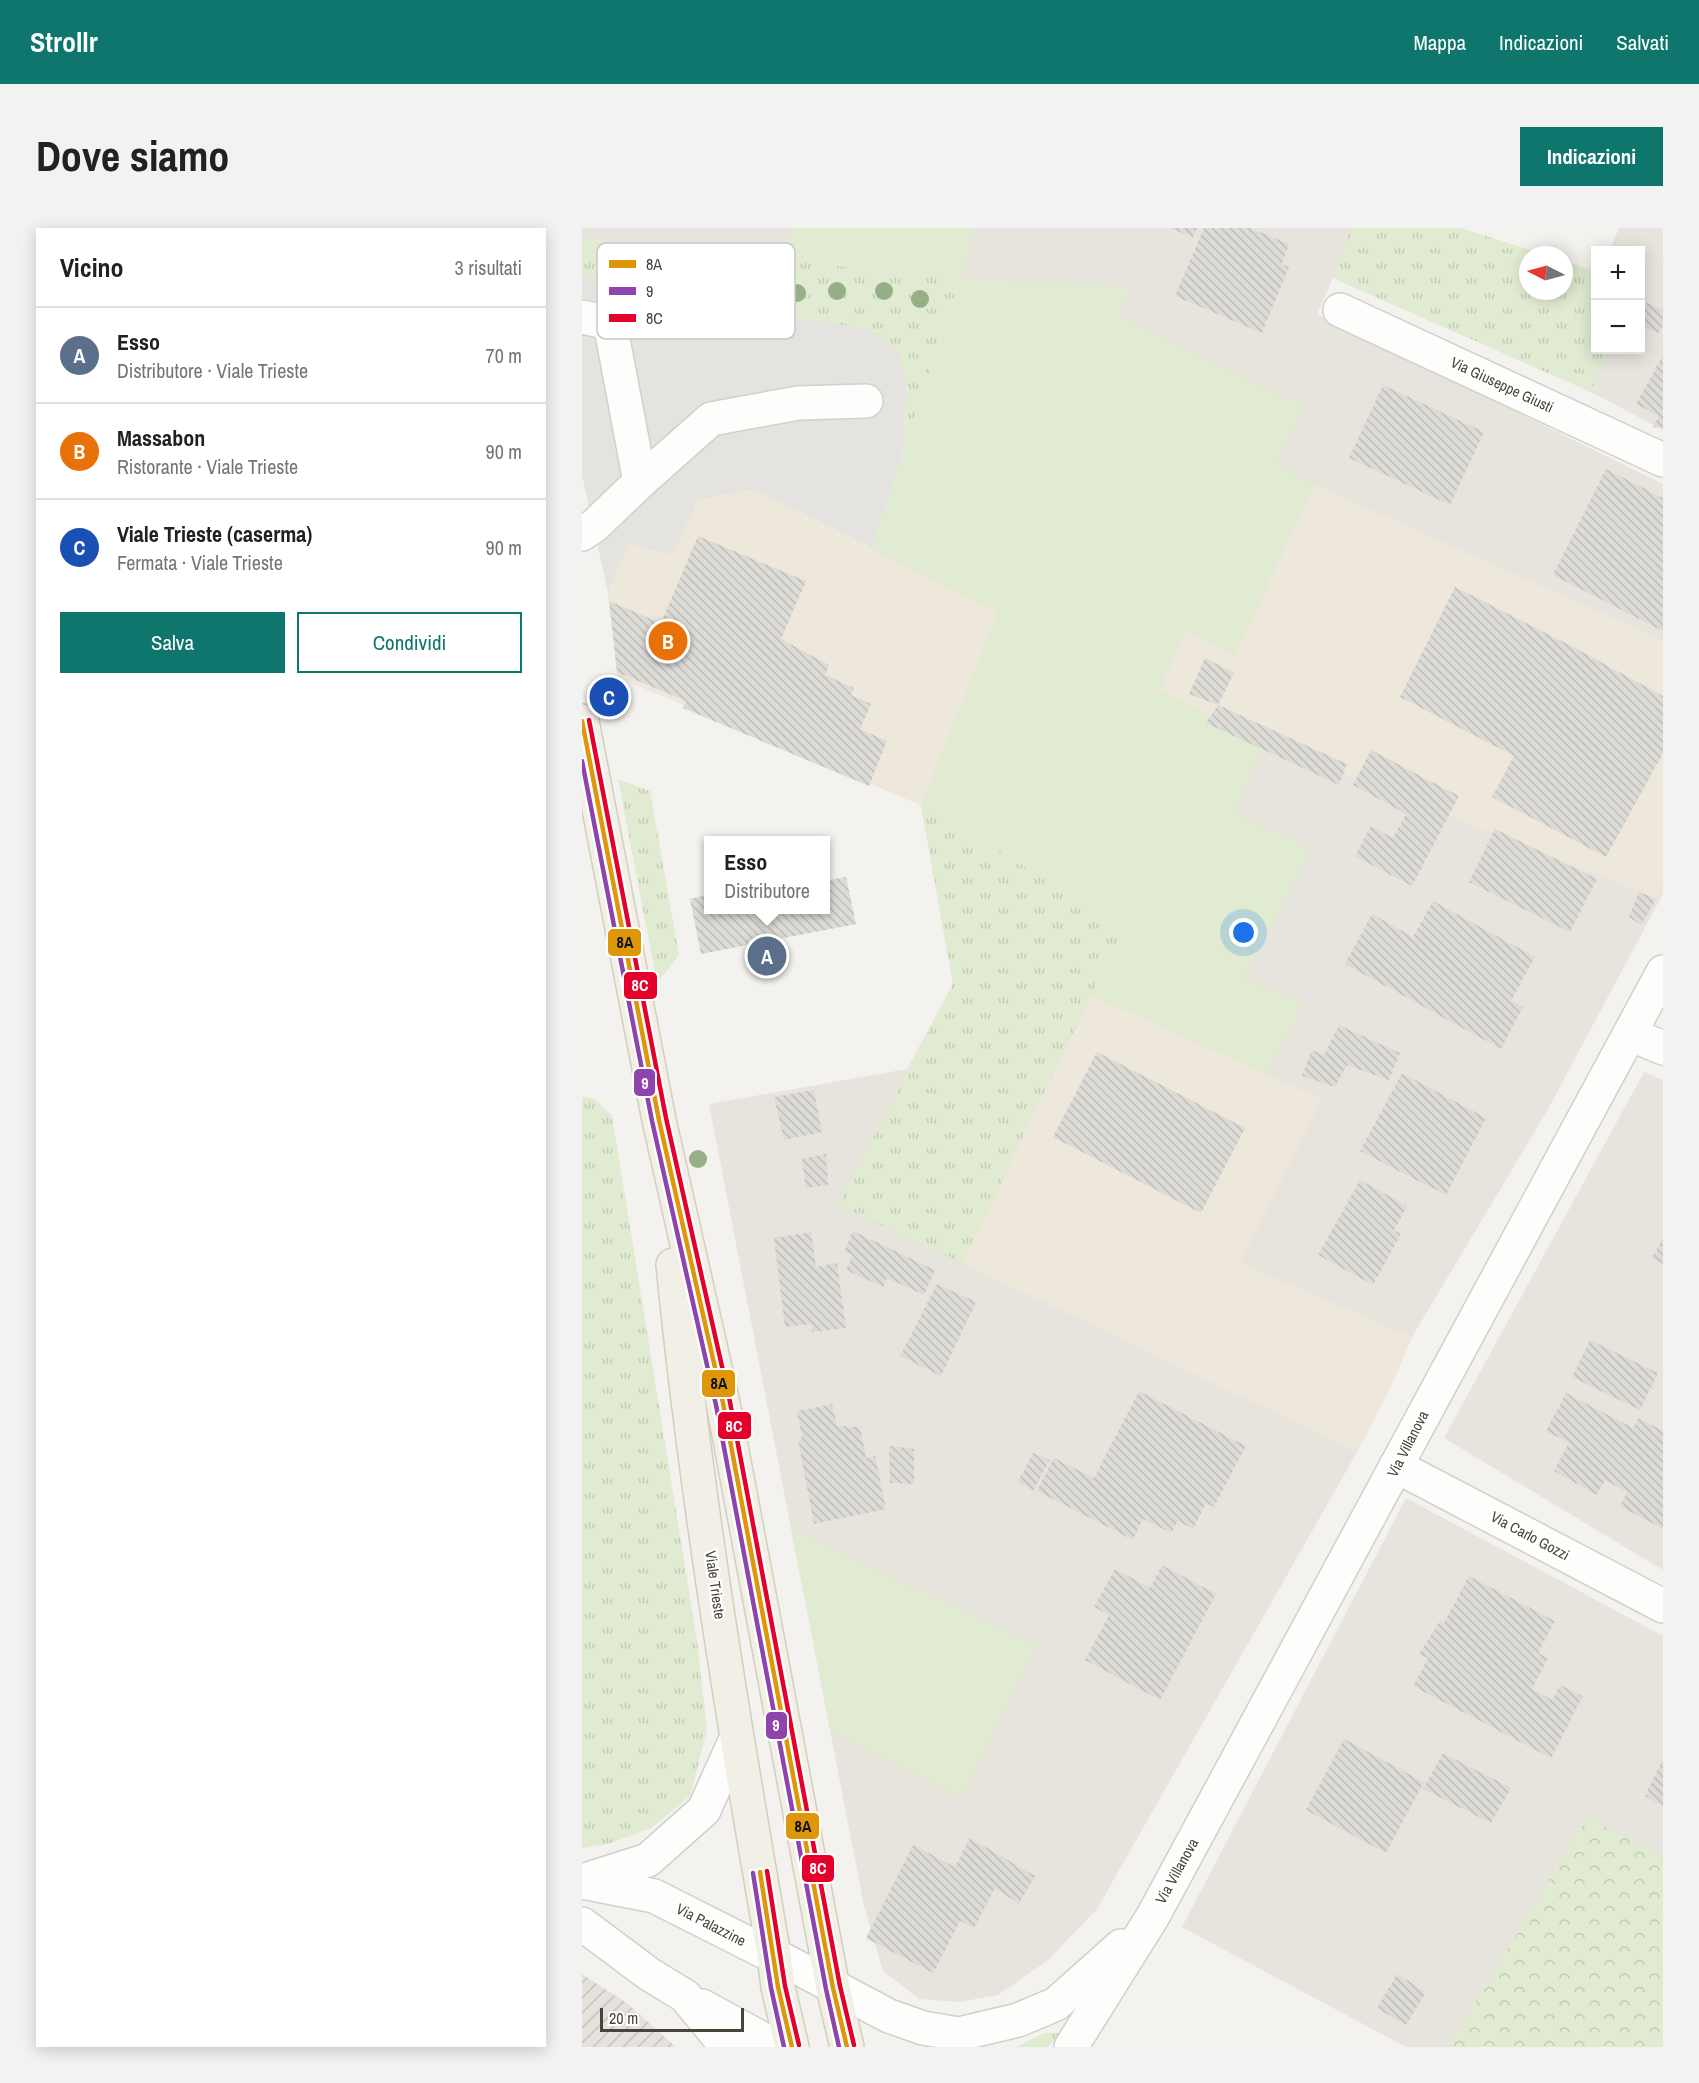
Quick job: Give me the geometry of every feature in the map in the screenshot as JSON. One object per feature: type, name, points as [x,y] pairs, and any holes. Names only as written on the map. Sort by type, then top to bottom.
[{"type":"main road","name":"Viale Trieste","points":[[582,721],[659,1120],[725,1414],[833,1988],[847,2047]]},
{"type":"main road","name":"Viale Trieste","points":[[659,1120],[683,1364],[736,1739],[778,1987],[792,2047]]},
{"type":"street","name":"Via Giuseppe Giusti","points":[[1340,310],[1663,459]]},
{"type":"street","points":[[582,317],[597,320]]},
{"type":"street","points":[[613,339],[640,482]]},
{"type":"street","points":[[582,534],[594,526],[711,419],[798,403],[867,401]]},
{"type":"street","name":"Via Villanova","points":[[1071,2047],[1153,1916],[1663,972]]},
{"type":"street","points":[[1630,1034],[1663,1048]]},
{"type":"street","name":"Via Carlo Gozzi","points":[[1396,1466],[1663,1606]]},
{"type":"street","name":"Via Palazzine","points":[[582,1882],[648,1860],[704,1810],[736,1739]]},
{"type":"street","name":"Via Palazzine","points":[[582,1882],[654,1896],[774,1955],[833,1988]]},
{"type":"street","name":"Via Villanova","points":[[833,1988],[897,2019],[951,2040],[1018,2020],[1056,2004],[1083,1982],[1153,1916]]},
{"type":"street","points":[[582,1924],[649,1974],[777,2047]]},
{"type":"street","points":[[685,1996],[727,2047]]},
{"type":"shaded area","points":[[582,228],[1457,228],[1519,252],[1519,300],[1569,300],[1591,341],[1591,354],[1645,354],[1645,246],[1612,246],[1619,228],[1663,228],[1663,430],[1591,392],[1333,278],[1317,314],[1663,484],[1663,894],[1547,1111],[1412,1337],[1391,1386],[1357,1452],[1097,1909],[1048,1960],[998,1995],[959,2002],[919,1999],[883,1971],[864,1906],[709,1104],[907,1069],[953,984],[921,805],[618,677],[608,592],[872,547],[960,279],[795,262],[795,243],[620,243],[582,239]]},
{"type":"shaded area","points":[[582,276],[597,277],[597,339],[795,339],[795,318],[870,330],[900,354],[907,387],[902,456],[872,548],[754,489],[698,500],[673,555],[629,544],[608,592],[582,475]]},
{"type":"shaded area","points":[[1315,485],[1663,640],[1663,885],[1656,898],[1265,744],[1159,692],[1186,630],[1234,656]]},
{"type":"shaded area","points":[[754,489],[998,612],[921,805],[618,677],[608,592],[629,544],[672,555],[698,500]]},
{"type":"shaded area","points":[[1125,926],[1304,1004],[1266,1074],[1322,1099],[1240,1263],[1412,1337],[1391,1386],[1357,1452],[962,1263]]},
{"type":"shaded area","points":[[1644,1072],[1663,1080],[1663,1570],[1444,1438]]},
{"type":"shaded area","points":[[1406,1498],[1663,1636],[1663,2047],[1406,2047],[1182,1927]]},
{"type":"shaded area","points":[[582,1974],[627,2003],[676,2047],[582,2047]]},
{"type":"green space","points":[[795,228],[975,228],[960,278],[1130,287],[1119,317],[1304,406],[1278,464],[1315,485],[1234,656],[1186,630],[1159,691],[1265,744],[1233,812],[1311,849],[1245,978],[1304,1004],[1266,1074],[1091,995],[1125,926],[921,805],[998,612],[872,548],[960,279],[795,261],[795,243],[784,243]]},
{"type":"green space","points":[[1351,228],[1461,228],[1519,246],[1519,300],[1573,300],[1573,264],[1591,270],[1591,354],[1606,354],[1591,392],[1333,278]]},
{"type":"green space","points":[[582,239],[621,243],[597,243],[597,277],[582,276]]},
{"type":"green space","points":[[795,261],[960,278],[902,456],[907,387],[814,320],[795,318]]},
{"type":"green space","points":[[618,779],[650,791],[679,955],[657,983]]},
{"type":"green space","points":[[921,805],[1125,926],[962,1263],[838,1205],[953,984]]},
{"type":"green space","points":[[582,1097],[595,1099],[612,1116],[697,1641],[707,1730],[690,1796],[651,1828],[611,1843],[582,1848]]},
{"type":"green space","points":[[791,1529],[1037,1646],[962,1799],[831,1732]]},
{"type":"green space","points":[[1587,1817],[1663,1857],[1663,2047],[1449,2047]]},
{"type":"green space","points":[[1044,2033],[1060,2033],[1048,2047],[1016,2047]]},
{"type":"building","points":[[1169,228],[1197,228],[1193,237]]},
{"type":"building","points":[[1204,228],[1250,228],[1289,244],[1282,264],[1289,267],[1262,333],[1175,296]]},
{"type":"building","points":[[1645,302],[1663,310],[1663,325],[1659,333],[1645,328]]},
{"type":"building","points":[[1663,355],[1663,428],[1653,427],[1659,416],[1636,404]]},
{"type":"building","points":[[1383,385],[1484,432],[1450,505],[1349,458]]},
{"type":"building","points":[[1606,469],[1663,498],[1663,631],[1553,575]]},
{"type":"building","points":[[698,536],[806,581],[781,639],[829,665],[825,675],[854,688],[851,695],[871,704],[860,729],[887,741],[869,786],[683,708],[686,701],[617,672],[609,601],[661,623]]},
{"type":"building","points":[[1455,587],[1663,696],[1663,753],[1606,857],[1492,797],[1514,756],[1400,697]]},
{"type":"building","points":[[1205,658],[1234,673],[1218,705],[1189,694]]},
{"type":"building","points":[[1218,705],[1347,764],[1339,785],[1206,723]]},
{"type":"building","points":[[1371,750],[1459,796],[1412,886],[1355,856],[1371,826],[1393,838],[1406,814],[1353,785]]},
{"type":"building","points":[[1495,829],[1597,879],[1570,932],[1469,882]]},
{"type":"building","points":[[846,877],[856,924],[701,954],[690,899],[704,896],[704,914],[830,914],[830,880]]},
{"type":"building","points":[[1639,892],[1656,899],[1641,925],[1629,917]]},
{"type":"building","points":[[1433,901],[1535,957],[1511,1001],[1523,1007],[1501,1049],[1345,964],[1372,914],[1413,937]]},
{"type":"building","points":[[1339,1025],[1400,1053],[1389,1080],[1347,1065],[1335,1087],[1302,1076],[1312,1050],[1324,1055]]},
{"type":"building","points":[[1097,1052],[1245,1128],[1201,1213],[1053,1137]]},
{"type":"building","points":[[1402,1073],[1486,1118],[1446,1195],[1360,1151]]},
{"type":"building","points":[[814,1090],[822,1132],[784,1140],[774,1097]]},
{"type":"building","points":[[826,1154],[828,1185],[806,1188],[802,1159]]},
{"type":"building","points":[[1360,1180],[1407,1206],[1394,1230],[1401,1234],[1373,1285],[1318,1255]]},
{"type":"building","points":[[853,1231],[935,1270],[924,1295],[887,1278],[883,1287],[846,1270],[853,1255],[844,1252]]},
{"type":"building","points":[[811,1232],[816,1267],[837,1263],[846,1328],[812,1332],[811,1324],[785,1327],[774,1238]]},
{"type":"building","points":[[1663,1238],[1663,1264],[1652,1258]]},
{"type":"building","points":[[937,1284],[976,1302],[941,1376],[900,1356]]},
{"type":"building","points":[[1590,1340],[1658,1373],[1640,1410],[1572,1377]]},
{"type":"building","points":[[1139,1391],[1246,1446],[1214,1507],[1206,1503],[1193,1529],[1178,1521],[1171,1533],[1143,1519],[1133,1540],[1037,1491],[1054,1458],[1094,1478]]},
{"type":"building","points":[[1566,1393],[1633,1428],[1639,1418],[1663,1431],[1663,1529],[1620,1506],[1627,1492],[1605,1480],[1597,1495],[1554,1471],[1569,1443],[1546,1431]]},
{"type":"building","points":[[832,1404],[837,1426],[860,1427],[866,1458],[875,1456],[886,1509],[814,1524],[798,1440],[802,1439],[797,1411]]},
{"type":"building","points":[[889,1446],[914,1449],[914,1484],[890,1483]]},
{"type":"building","points":[[1033,1453],[1050,1460],[1033,1491],[1018,1482]]},
{"type":"building","points":[[1162,1565],[1216,1594],[1160,1700],[1085,1660],[1109,1615],[1094,1607],[1115,1569],[1150,1588]]},
{"type":"building","points":[[1469,1576],[1555,1621],[1538,1653],[1548,1658],[1532,1689],[1552,1700],[1560,1685],[1583,1696],[1551,1758],[1413,1686],[1428,1658],[1419,1654],[1440,1621],[1444,1623]]},
{"type":"building","points":[[1344,1739],[1424,1782],[1386,1853],[1306,1810]]},
{"type":"building","points":[[1443,1753],[1511,1788],[1491,1823],[1423,1789]]},
{"type":"building","points":[[1663,1759],[1663,1807],[1645,1796]]},
{"type":"building","points":[[970,1838],[1035,1876],[1019,1904],[995,1888],[974,1928],[960,1921],[933,1973],[866,1938],[913,1845],[955,1867]]},
{"type":"building","points":[[1397,1974],[1426,1992],[1406,2025],[1377,2008]]},
{"type":"transit line","name":"8C","points":[[589,720],[666,1118],[730,1402],[840,1986],[854,2045]]},
{"type":"transit line","name":"8A","points":[[582,721],[659,1120],[723,1403],[833,1988],[847,2047]]},
{"type":"transit line","name":"9","points":[[582,761],[652,1121],[716,1405],[826,1989],[839,2047]]},
{"type":"transit line","name":"8C","points":[[767,1871],[785,1986],[799,2045]]},
{"type":"transit line","name":"8A","points":[[760,1872],[778,1987],[792,2047]]},
{"type":"transit line","name":"9","points":[[753,1873],[771,1988],[784,2047]]},
{"type":"place","name":"Massabon","points":[[668,641]]},
{"type":"place","name":"Viale Trieste (caserma)","points":[[609,697]]},
{"type":"place","name":"Esso","points":[[767,956]]}]
